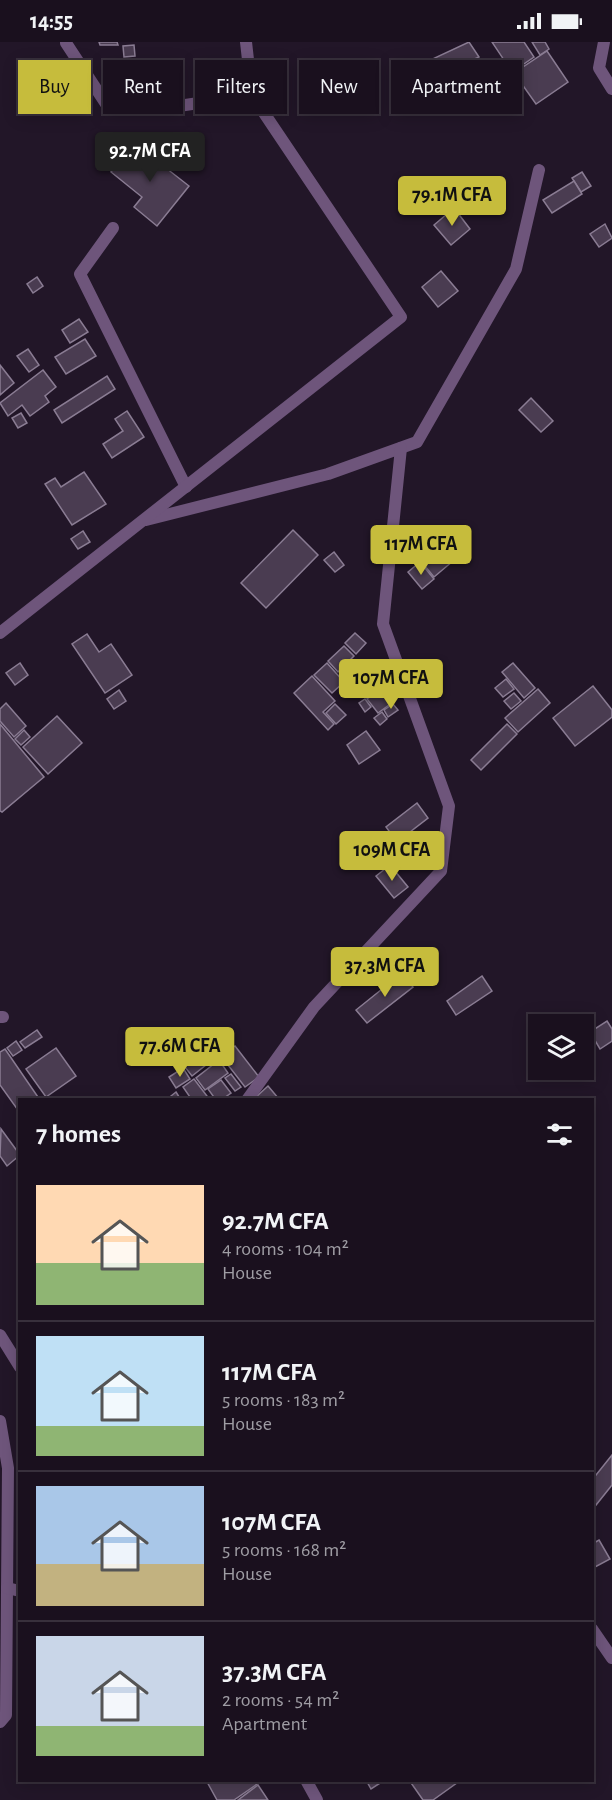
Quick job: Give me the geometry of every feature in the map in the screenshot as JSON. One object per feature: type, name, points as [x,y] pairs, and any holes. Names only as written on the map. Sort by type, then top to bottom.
[{"type":"street","points":[[246,42],[248,60]]},
{"type":"street","points":[[604,42],[599,69],[612,89]]},
{"type":"street","points":[[66,43],[110,110],[152,110],[195,101]]},
{"type":"street","points":[[0,633],[401,317],[268,114]]},
{"type":"street","points":[[141,521],[328,474],[417,442],[516,269],[539,170]]},
{"type":"street","points":[[113,228],[80,274],[186,486]]},
{"type":"street","points":[[248,1098],[314,1007],[441,871],[449,806],[383,624],[401,448]]},
{"type":"street","points":[[0,1335],[18,1364]]},
{"type":"street","points":[[0,1420],[8,1468],[13,1589],[6,1715],[0,1722]]},
{"type":"street","points":[[594,1632],[612,1658]]},
{"type":"street","points":[[307,1782],[317,1800]]},
{"type":"building","points":[[99,42],[117,42],[118,45],[100,45]]},
{"type":"building","points":[[469,42],[479,57],[472,60],[430,60]]},
{"type":"building","points":[[492,42],[524,42],[534,57],[522,65],[522,60],[504,60]]},
{"type":"building","points":[[532,42],[545,42],[549,49],[540,55]]},
{"type":"building","points":[[134,45],[135,56],[124,57],[123,46]]},
{"type":"building","points":[[547,51],[568,82],[536,104],[522,84],[522,68]]},
{"type":"building","points":[[134,143],[189,186],[157,226],[134,207],[142,197],[111,172]]},
{"type":"building","points":[[582,172],[591,186],[581,192],[572,178]]},
{"type":"building","points":[[574,181],[582,194],[552,213],[543,200]]},
{"type":"building","points":[[454,208],[470,229],[451,245],[434,225]]},
{"type":"building","points":[[605,224],[612,238],[599,247],[590,234]]},
{"type":"building","points":[[441,271],[458,291],[438,307],[422,287]]},
{"type":"building","points":[[37,277],[43,286],[33,293],[27,284]]},
{"type":"building","points":[[79,319],[88,332],[70,343],[62,330]]},
{"type":"building","points":[[85,339],[96,356],[66,374],[55,357]]},
{"type":"building","points":[[28,349],[39,365],[29,372],[17,356]]},
{"type":"building","points":[[0,365],[14,383],[0,395]]},
{"type":"building","points":[[43,370],[56,387],[45,396],[49,402],[30,416],[22,405],[8,416],[0,403]]},
{"type":"building","points":[[107,376],[115,389],[62,423],[54,410]]},
{"type":"building","points":[[531,398],[553,421],[541,432],[519,410]]},
{"type":"building","points":[[127,411],[144,437],[112,458],[103,444],[123,431],[115,419]]},
{"type":"building","points":[[21,413],[27,423],[18,428],[12,418]]},
{"type":"building","points":[[84,472],[106,504],[72,525],[45,484],[55,478],[61,487]]},
{"type":"building","points":[[293,530],[318,555],[266,608],[241,583]]},
{"type":"building","points":[[83,531],[90,542],[78,549],[71,539]]},
{"type":"building","points":[[429,542],[438,552],[443,548],[453,561],[434,577],[415,554]]},
{"type":"building","points":[[334,552],[344,565],[335,572],[324,560]]},
{"type":"building","points":[[420,562],[434,579],[422,589],[408,572]]},
{"type":"building","points":[[355,633],[366,643],[356,654],[345,643]]},
{"type":"building","points":[[87,634],[99,652],[111,644],[132,675],[105,693],[72,644]]},
{"type":"building","points":[[344,646],[354,656],[338,672],[328,661]]},
{"type":"building","points":[[358,661],[378,684],[363,696],[345,673]]},
{"type":"building","points":[[20,663],[28,675],[15,685],[6,673]]},
{"type":"building","points":[[327,663],[344,682],[332,693],[314,675]]},
{"type":"building","points":[[513,663],[535,688],[524,698],[502,672]]},
{"type":"building","points":[[312,676],[335,701],[323,712],[334,724],[328,730],[294,693]]},
{"type":"building","points":[[506,679],[514,689],[503,697],[495,688]]},
{"type":"building","points":[[593,686],[612,710],[612,717],[575,746],[553,718]]},
{"type":"building","points":[[382,688],[393,702],[378,713],[367,699]]},
{"type":"building","points":[[538,689],[550,703],[518,732],[505,718]]},
{"type":"building","points":[[119,690],[126,701],[114,709],[107,699]]},
{"type":"building","points":[[514,693],[521,701],[511,709],[504,701]]},
{"type":"building","points":[[365,699],[371,707],[365,712],[359,703]]},
{"type":"building","points":[[6,703],[26,726],[14,737],[0,721],[0,709]]},
{"type":"building","points":[[335,704],[346,715],[336,724],[326,713]]},
{"type":"building","points":[[393,704],[398,710],[388,717],[384,710]]},
{"type":"building","points":[[382,712],[387,719],[380,725],[374,718]]},
{"type":"building","points":[[57,716],[82,743],[48,774],[23,747]]},
{"type":"building","points":[[0,724],[44,777],[2,812],[0,811]]},
{"type":"building","points":[[507,724],[517,734],[481,770],[471,760]]},
{"type":"building","points":[[24,730],[30,737],[21,745],[15,739]]},
{"type":"building","points":[[366,731],[380,750],[359,764],[347,745]]},
{"type":"building","points":[[417,803],[428,818],[397,842],[386,827]]},
{"type":"building","points":[[390,865],[408,887],[394,898],[376,876]]},
{"type":"building","points":[[402,973],[413,987],[367,1023],[356,1010]]},
{"type":"building","points":[[482,976],[492,991],[456,1015],[447,1001]]},
{"type":"building","points":[[607,1021],[612,1029],[612,1041],[600,1049],[594,1039],[594,1029]]},
{"type":"building","points":[[37,1030],[42,1037],[25,1048],[20,1042]]},
{"type":"building","points":[[183,1038],[192,1050],[178,1061],[169,1048]]},
{"type":"building","points":[[211,1040],[221,1053],[192,1076],[181,1062]]},
{"type":"building","points":[[16,1041],[22,1050],[13,1056],[7,1048]]},
{"type":"building","points":[[235,1046],[259,1077],[245,1087],[221,1056]]},
{"type":"building","points":[[56,1048],[76,1076],[46,1097],[26,1069]]},
{"type":"building","points":[[5,1049],[39,1098],[18,1098],[18,1110],[0,1085],[0,1052]]},
{"type":"building","points":[[219,1060],[228,1073],[205,1090],[196,1078]]},
{"type":"building","points":[[183,1068],[190,1079],[176,1088],[169,1077]]},
{"type":"building","points":[[231,1074],[241,1087],[235,1091],[225,1078]]},
{"type":"building","points":[[194,1079],[208,1098],[191,1098],[183,1087]]},
{"type":"building","points":[[221,1080],[231,1093],[224,1098],[215,1098],[208,1089]]},
{"type":"building","points":[[268,1086],[278,1098],[255,1098]]},
{"type":"building","points":[[176,1092],[180,1098],[168,1098]]},
{"type":"building","points":[[1,1129],[18,1152],[18,1157],[7,1166],[0,1156]]},
{"type":"building","points":[[612,1455],[612,1485],[594,1508],[594,1478]]},
{"type":"building","points":[[599,1540],[610,1559],[595,1567],[594,1565],[594,1543]]},
{"type":"building","points":[[207,1782],[260,1782],[234,1800],[217,1800]]},
{"type":"building","points":[[367,1782],[382,1782],[371,1789]]},
{"type":"building","points":[[410,1782],[458,1782],[433,1800],[423,1800]]},
{"type":"building","points":[[258,1785],[268,1800],[238,1800]]}]
